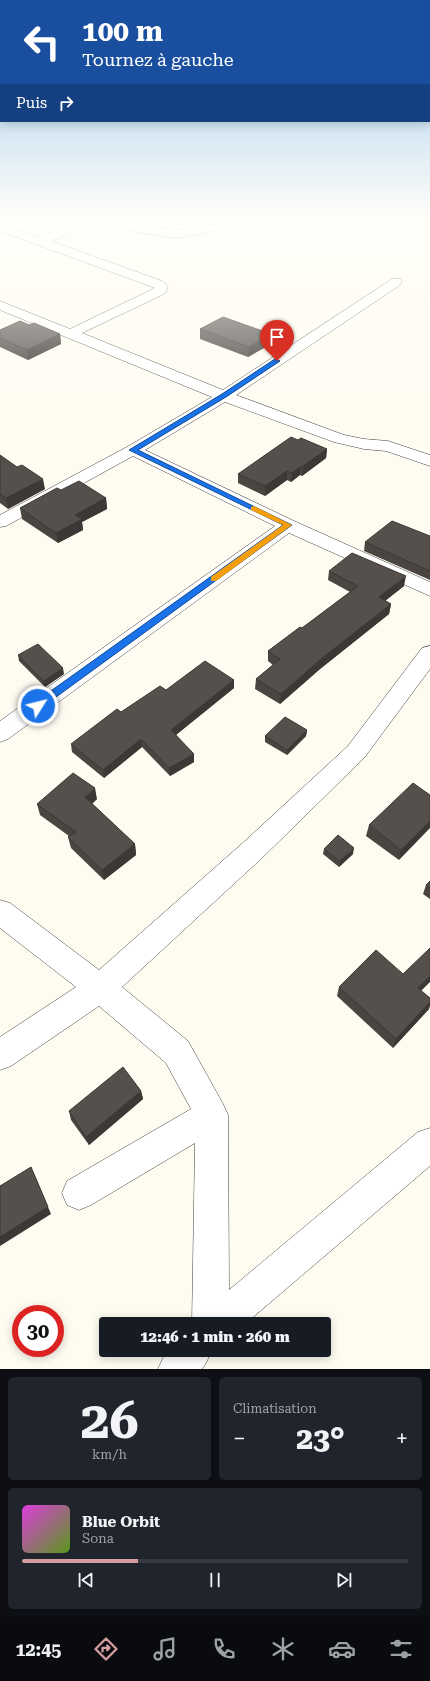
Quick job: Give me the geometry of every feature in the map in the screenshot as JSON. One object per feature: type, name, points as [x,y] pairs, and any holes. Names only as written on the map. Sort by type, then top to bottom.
[{"type":"street","points":[[72,333],[162,289],[162,286],[152,282]]},
{"type":"street","points":[[0,522],[133,450],[224,396],[396,282]]},
{"type":"street","points":[[0,305],[224,396],[340,439],[364,444],[388,446],[430,461]]},
{"type":"street","points":[[133,450],[288,525],[430,590]]},
{"type":"street","points":[[0,733],[288,525]]},
{"type":"street","points":[[0,1056],[100,988],[254,849],[356,752],[430,653]]},
{"type":"street","points":[[0,912],[100,988],[177,1052],[212,1115],[211,1317]]},
{"type":"street","points":[[79,1193],[212,1115]]},
{"type":"street","points":[[225,1317],[430,1144]]},
{"type":"street","points":[[177,1369],[187,1357]]},
{"type":"building","points":[[223,317],[271,334],[249,347],[200,329]]},
{"type":"building","points":[[20,321],[29,325],[34,323],[60,334],[27,350],[0,338],[0,330]]},
{"type":"building","points":[[291,437],[298,440],[301,438],[327,449],[292,473],[287,471],[265,486],[238,474]]},
{"type":"building","points":[[0,455],[17,467],[22,465],[43,479],[6,498],[0,494]]},
{"type":"building","points":[[79,481],[106,498],[75,515],[82,519],[56,533],[20,508],[57,488],[61,490]]},
{"type":"building","points":[[392,521],[430,536],[430,571],[365,542]]},
{"type":"building","points":[[352,553],[406,576],[379,597],[391,604],[321,659],[281,694],[256,679],[280,659],[268,651],[300,627],[302,628],[358,586],[329,571]]},
{"type":"building","points":[[38,644],[63,668],[44,681],[18,655]]},
{"type":"building","points":[[205,661],[234,680],[171,730],[194,754],[169,768],[141,739],[103,770],[71,744],[117,709],[121,712],[160,686],[166,690]]},
{"type":"building","points":[[285,717],[307,730],[287,750],[265,736]]},
{"type":"building","points":[[73,773],[95,788],[85,797],[135,844],[102,870],[68,837],[76,832],[37,804]]},
{"type":"building","points":[[413,783],[430,795],[430,821],[401,850],[369,825]]},
{"type":"building","points":[[338,835],[354,848],[340,861],[324,849]]},
{"type":"building","points":[[430,881],[430,888],[426,885]]},
{"type":"building","points":[[430,948],[430,976],[418,988],[430,998],[430,1002],[396,1039],[339,987],[376,950],[403,974]]},
{"type":"building","points":[[123,1067],[141,1091],[86,1137],[69,1111]]},
{"type":"building","points":[[31,1167],[48,1207],[0,1237],[0,1186]]},
{"type":"slow traffic","points":[[214,579],[288,525],[254,508]]},
{"type":"route","points":[[38,706],[288,525],[133,450],[224,396],[277,361]]}]
